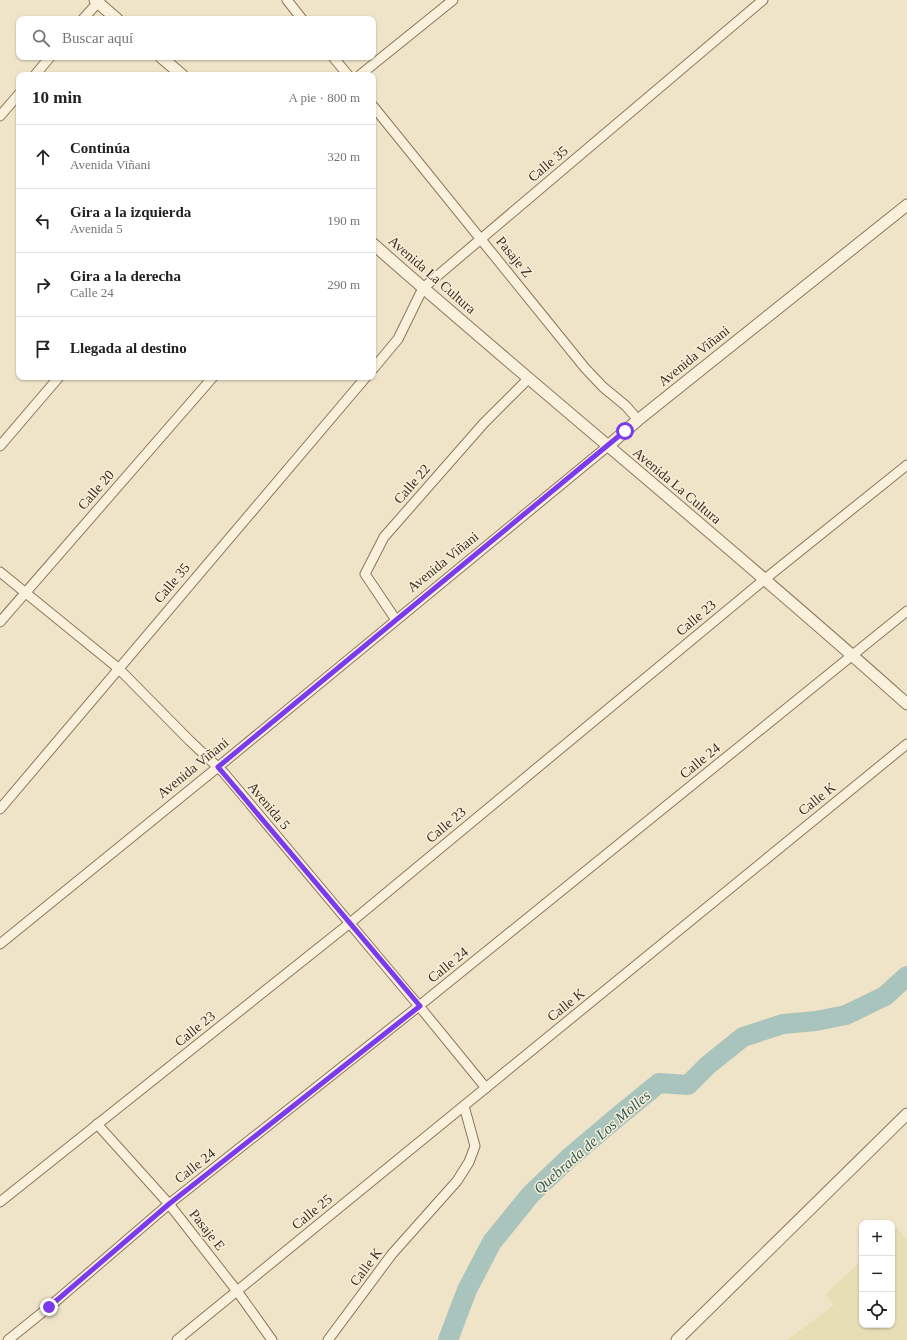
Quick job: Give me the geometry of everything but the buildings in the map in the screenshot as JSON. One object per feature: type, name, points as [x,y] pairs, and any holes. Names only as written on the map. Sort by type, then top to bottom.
[{"type":"street","points":[[287,0],[300,16]]},
{"type":"street","points":[[364,72],[453,0]]},
{"type":"street","name":"Calle 35","points":[[376,365],[398,339],[423,288],[763,0]]},
{"type":"street","points":[[84,16],[97,1],[114,16]]},
{"type":"street","points":[[38,72],[48,60]]},
{"type":"street","points":[[164,60],[178,72]]},
{"type":"street","points":[[336,60],[346,72]]},
{"type":"street","points":[[0,116],[16,97]]},
{"type":"street","name":"Pasaje Z","points":[[376,110],[586,368],[603,387],[626,406],[638,420]]},
{"type":"street","name":"Avenida Viñani","points":[[0,944],[218,767],[638,420],[907,205]]},
{"type":"street","name":"Avenida La Cultura","points":[[376,247],[528,379],[765,579],[907,704]]},
{"type":"street","name":"Calle 22","points":[[396,620],[364,574],[384,537],[484,423],[528,379]]},
{"type":"street","points":[[0,446],[56,380]]},
{"type":"street","name":"Calle 20","points":[[0,622],[211,380]]},
{"type":"street","name":"Calle 35","points":[[0,809],[363,380]]},
{"type":"street","name":"Calle 23","points":[[0,1202],[350,923],[765,579],[907,465]]},
{"type":"street","name":"Avenida 5","points":[[0,572],[118,668],[190,741],[218,767],[420,1006],[486,1088]]},
{"type":"street","name":"Calle 24","points":[[8,1340],[49,1307],[169,1204],[420,1006],[907,611]]},
{"type":"street","name":"Calle K","points":[[328,1340],[392,1254],[457,1181],[469,1162],[475,1146],[464,1106],[907,744]]},
{"type":"street","name":"Calle 25","points":[[177,1340],[464,1106]]},
{"type":"street","points":[[677,1340],[907,1114]]},
{"type":"street","name":"Pasaje E","points":[[97,1124],[169,1204],[237,1291],[272,1340]]},
{"type":"shaded area","points":[[897,1228],[907,1240],[907,1340],[787,1340],[834,1305],[826,1294],[859,1263],[859,1328],[895,1328],[895,1230]]},
{"type":"waterway","name":"Quebrada de Los Molles","points":[[448,1340],[467,1290],[492,1242],[531,1194],[569,1158],[659,1083],[688,1085],[708,1065],[743,1037],[783,1024],[816,1021],[846,1015],[885,996],[907,976]]},
{"type":"route","points":[[49,1307],[169,1204],[420,1006],[218,767],[625,431]]}]
